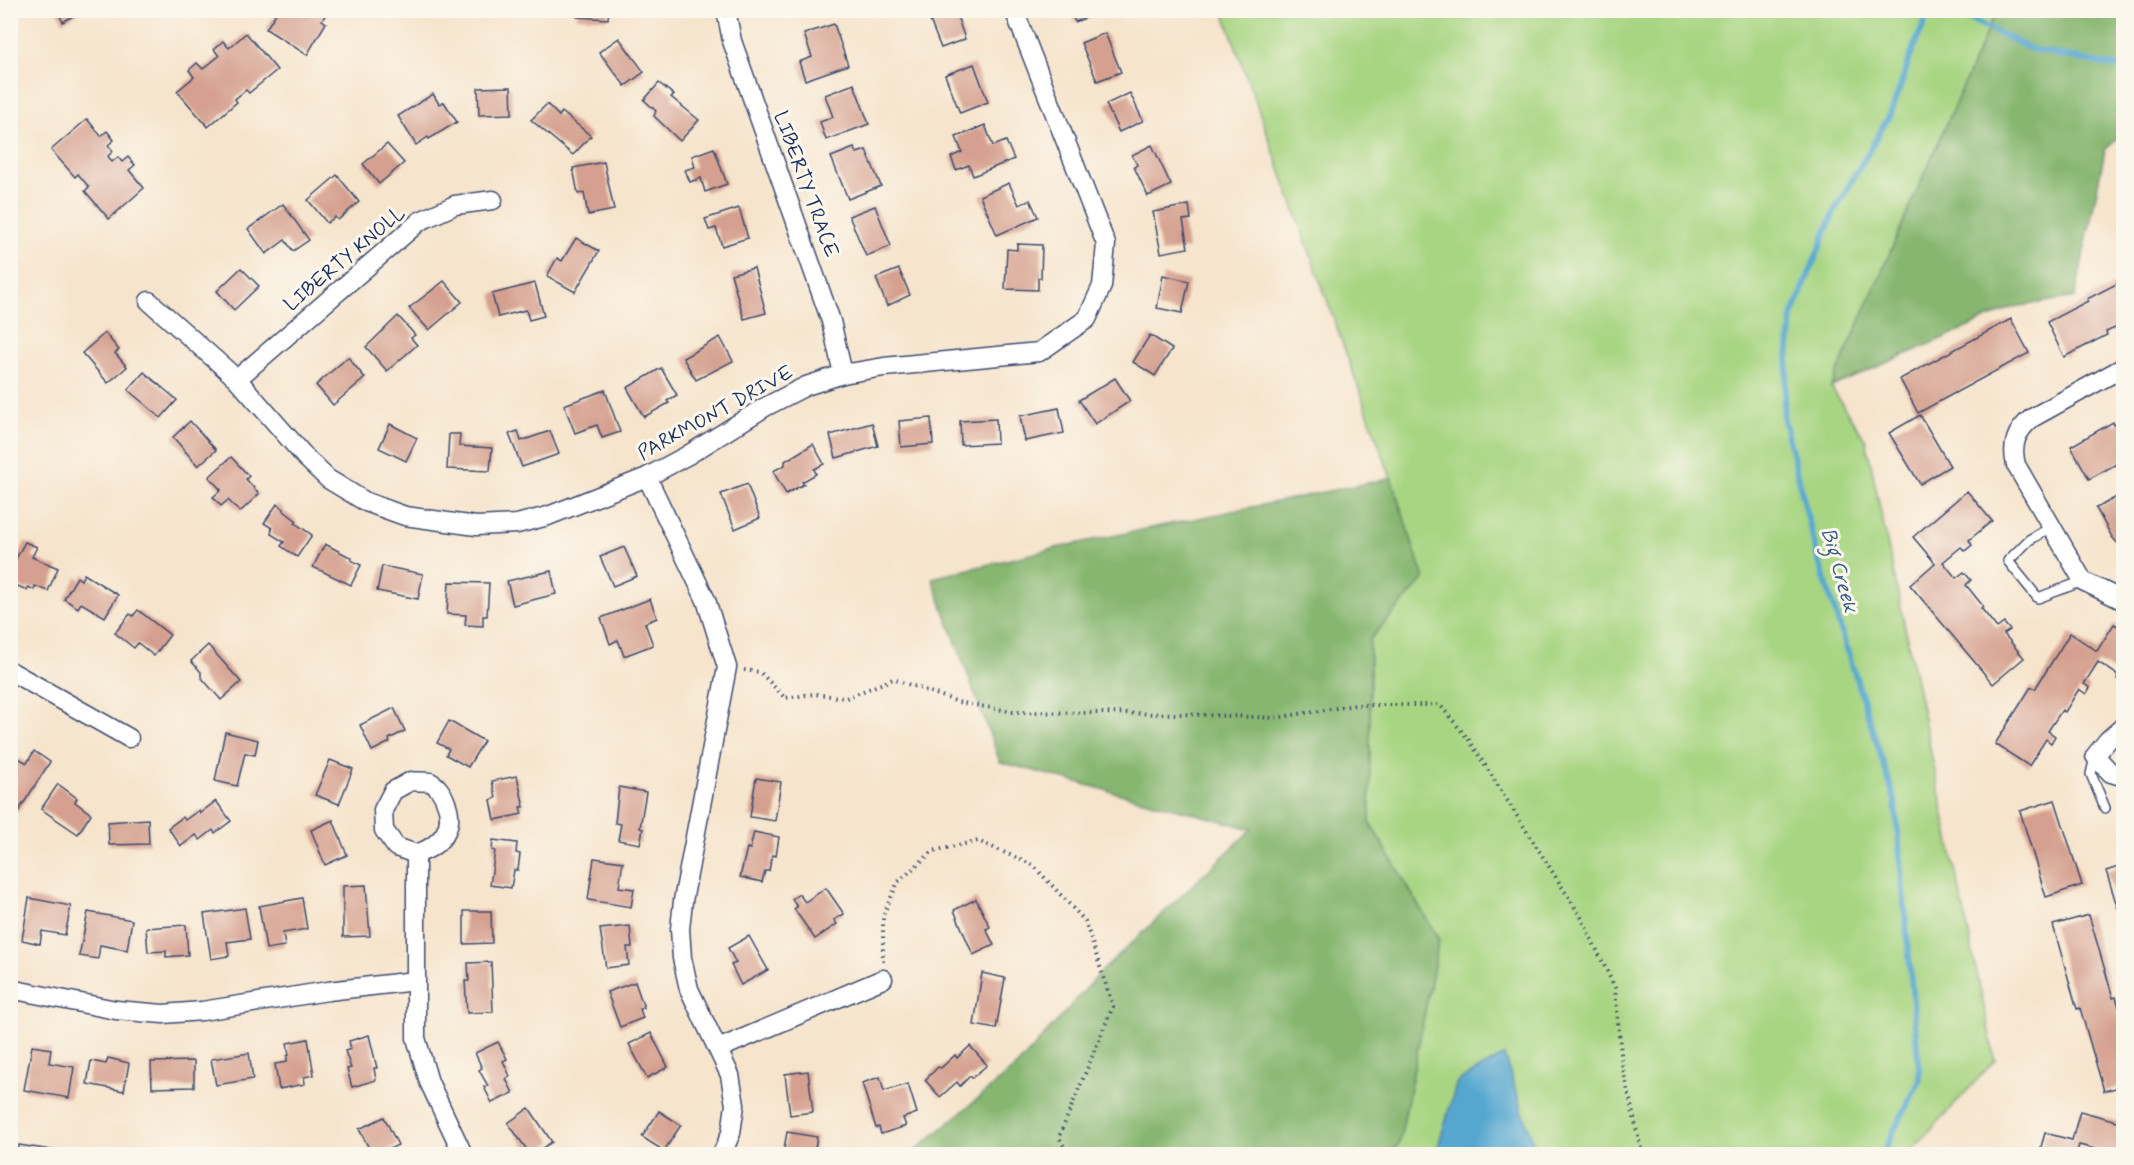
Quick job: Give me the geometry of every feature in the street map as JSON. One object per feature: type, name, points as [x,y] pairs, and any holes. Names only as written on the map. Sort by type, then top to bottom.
[{"type":"street","name":"LIBERTY TRACE","points":[[726,10],[732,41],[831,321],[843,374]]},
{"type":"street","name":"PARKMONT DRIVE","points":[[149,301],[237,379],[307,459],[328,479],[366,502],[405,516],[476,526],[517,524],[548,516],[647,477],[688,455],[765,407],[806,386],[843,374],[884,367],[1039,352],[1087,319],[1102,286],[1106,244],[1014,10]]},
{"type":"street","name":"LIBERTY KNOLL","points":[[237,379],[420,221],[455,205],[493,200]]},
{"type":"street","points":[[2124,367],[2032,418],[2022,426],[2014,439],[2013,454],[2016,465],[2083,581],[2124,601]]},
{"type":"street","points":[[647,477],[706,600],[727,668],[683,901],[680,929],[682,958],[689,989],[730,1075],[735,1105],[731,1133],[722,1155]]},
{"type":"street","points":[[10,671],[129,738]]},
{"type":"street","points":[[2124,726],[2095,756],[2111,773],[2124,777]]},
{"type":"street","points":[[416,855],[416,1038],[429,1082],[463,1155]]},
{"type":"street","points":[[718,1049],[884,979]]},
{"type":"street","points":[[10,989],[116,1010],[163,1014],[202,1011],[328,991],[415,981]]},
{"type":"lane","points":[[2052,527],[2029,540],[2008,561],[2038,598],[2083,581]]},
{"type":"lane","points":[[2095,756],[2091,774],[2104,808]]},
{"type":"path","points":[[727,668],[760,672],[785,698],[814,694],[846,698],[893,679],[958,702],[1014,712],[1180,714],[1275,718],[1355,705],[1440,705],[1469,740],[1581,917],[1615,988],[1622,1064],[1642,1155]]},
{"type":"path","points":[[884,979],[883,915],[898,882],[933,851],[978,841],[1033,865],[1085,921],[1113,1006],[1059,1137],[1068,1155]]},
{"type":"green space","points":[[1223,11],[1996,11],[1831,387],[1866,441],[1995,1060],[1909,1154],[1537,1154],[1504,1056],[1457,1082],[1436,1154],[1388,1154],[1399,1144],[1439,940],[1370,823],[1370,639],[1424,579],[1391,478]]},
{"type":"green space","points":[[1996,11],[2123,11],[2123,133],[2105,150],[2075,297],[2014,307],[1831,387]]},
{"type":"green space","points":[[1391,478],[1424,579],[1370,639],[1370,823],[1439,940],[1399,1144],[1388,1154],[911,1154],[1017,1066],[1100,973],[1252,829],[1000,762],[932,578],[1060,547]]},
{"type":"water","points":[[1504,1055],[1537,1154],[1436,1154],[1457,1082]]},
{"type":"building","points":[[57,10],[83,10],[63,22]]},
{"type":"building","points":[[278,10],[329,10],[322,20],[326,23],[307,55],[266,29]]},
{"type":"building","points":[[577,10],[609,10],[608,19],[577,17]]},
{"type":"building","points":[[955,10],[965,39],[941,48],[929,18]]},
{"type":"building","points":[[1070,10],[1098,10],[1099,13],[1075,22]]},
{"type":"building","points":[[834,24],[848,65],[805,80],[799,62],[812,57],[804,34]]},
{"type":"building","points":[[246,33],[277,70],[249,93],[246,90],[235,99],[237,102],[208,127],[177,91],[194,77],[189,70],[197,63],[203,69],[219,56],[214,49],[223,41],[229,48]]},
{"type":"building","points":[[1105,33],[1121,72],[1097,81],[1081,43]]},
{"type":"building","points":[[619,38],[644,72],[625,86],[599,52]]},
{"type":"building","points":[[974,64],[988,102],[960,113],[945,75]]},
{"type":"building","points":[[659,83],[674,95],[671,97],[699,120],[680,141],[654,116],[656,111],[644,100]]},
{"type":"building","points":[[854,84],[869,124],[826,140],[820,122],[833,117],[825,95]]},
{"type":"building","points":[[511,87],[512,114],[479,115],[478,88]]},
{"type":"building","points":[[1130,93],[1143,121],[1119,132],[1106,104]]},
{"type":"building","points":[[433,94],[439,104],[444,102],[457,122],[416,145],[398,116]]},
{"type":"building","points":[[547,104],[559,116],[562,112],[591,136],[573,155],[531,120]]},
{"type":"building","points":[[87,119],[101,136],[107,131],[114,140],[108,145],[113,151],[108,156],[112,162],[118,157],[122,162],[128,157],[135,165],[129,170],[144,188],[109,219],[85,191],[89,187],[78,174],[75,177],[51,150]]},
{"type":"building","points":[[985,125],[993,146],[1006,141],[1014,159],[973,176],[969,165],[956,170],[951,157],[962,152],[956,137]]},
{"type":"building","points":[[387,144],[404,163],[379,184],[363,164]]},
{"type":"building","points":[[1152,145],[1171,185],[1148,196],[1134,167],[1137,165],[1132,155]]},
{"type":"building","points":[[714,148],[727,184],[705,192],[701,178],[690,182],[685,170],[695,167],[692,156]]},
{"type":"building","points":[[854,148],[857,153],[866,150],[881,186],[848,199],[831,157]]},
{"type":"building","points":[[604,162],[614,210],[588,215],[584,193],[578,194],[573,168]]},
{"type":"building","points":[[337,175],[359,202],[338,220],[335,217],[327,223],[308,200]]},
{"type":"building","points":[[1009,183],[1019,205],[1030,200],[1038,217],[997,235],[980,196]]},
{"type":"building","points":[[283,204],[309,240],[293,251],[285,240],[266,254],[248,229]]},
{"type":"building","points":[[1189,205],[1191,219],[1183,220],[1188,248],[1161,253],[1153,212]]},
{"type":"building","points":[[875,206],[891,246],[866,256],[849,216]]},
{"type":"building","points":[[739,208],[748,238],[722,246],[716,228],[709,230],[705,219]]},
{"type":"building","points":[[576,238],[599,251],[575,292],[547,276],[557,258],[562,261]]},
{"type":"building","points":[[1017,244],[1042,245],[1041,278],[1038,278],[1038,290],[1005,289],[1007,249],[1017,250]]},
{"type":"building","points":[[241,268],[259,286],[234,310],[217,291]]},
{"type":"building","points":[[754,268],[766,313],[744,319],[731,274]]},
{"type":"building","points":[[899,269],[910,295],[887,306],[876,278]]},
{"type":"building","points":[[1163,275],[1189,281],[1182,313],[1157,308]]},
{"type":"building","points":[[2124,280],[2124,324],[2064,357],[2047,322]]},
{"type":"building","points":[[444,281],[462,302],[429,330],[409,308]]},
{"type":"building","points":[[535,283],[544,316],[529,320],[526,310],[498,317],[492,294]]},
{"type":"building","points":[[398,316],[415,335],[411,338],[417,345],[387,371],[366,347]]},
{"type":"building","points":[[2011,319],[2029,353],[1918,413],[1900,379]]},
{"type":"building","points":[[105,333],[119,350],[115,353],[127,367],[108,383],[82,353]]},
{"type":"building","points":[[1150,335],[1172,349],[1155,376],[1133,362]]},
{"type":"building","points":[[720,337],[733,361],[696,380],[683,358]]},
{"type":"building","points":[[348,357],[365,378],[333,405],[316,385]]},
{"type":"building","points":[[661,368],[677,395],[667,401],[669,403],[644,417],[627,388]]},
{"type":"building","points":[[144,372],[177,400],[161,418],[128,390]]},
{"type":"building","points":[[1115,378],[1130,401],[1095,424],[1079,400]]},
{"type":"building","points":[[605,390],[620,432],[602,438],[597,425],[575,433],[564,405]]},
{"type":"building","points":[[1059,408],[1064,433],[1025,441],[1020,416]]},
{"type":"building","points":[[1920,415],[1950,466],[1920,484],[1889,433]]},
{"type":"building","points":[[931,418],[933,444],[901,447],[899,421]]},
{"type":"building","points":[[996,419],[997,443],[961,445],[960,421]]},
{"type":"building","points":[[2124,420],[2124,460],[2089,479],[2071,446],[2113,422],[2114,425]]},
{"type":"building","points":[[190,421],[216,450],[198,466],[173,437]]},
{"type":"building","points":[[872,423],[878,446],[836,458],[830,435]]},
{"type":"building","points":[[390,424],[417,438],[406,461],[379,448]]},
{"type":"building","points":[[518,431],[521,441],[550,431],[559,454],[522,467],[509,434]]},
{"type":"building","points":[[449,434],[460,434],[459,446],[492,448],[490,471],[447,469]]},
{"type":"building","points":[[813,444],[824,464],[814,469],[816,474],[802,482],[804,484],[786,494],[773,471]]},
{"type":"building","points":[[231,457],[249,476],[246,479],[259,494],[240,512],[228,500],[221,506],[213,497],[221,490],[209,477]]},
{"type":"building","points":[[747,484],[760,518],[735,529],[721,494]]},
{"type":"building","points":[[1967,491],[1992,521],[1969,540],[1972,545],[1965,551],[1961,547],[1943,562],[1956,578],[1964,572],[1971,580],[1966,585],[1983,606],[1981,608],[1997,628],[2004,623],[2010,630],[2004,634],[2024,658],[1993,684],[1910,585],[1935,563],[1913,537]]},
{"type":"building","points":[[2124,493],[2124,550],[2112,537],[2096,508]]},
{"type":"building","points":[[277,504],[297,521],[295,523],[312,535],[297,557],[281,546],[284,542],[271,534],[272,528],[264,523]]},
{"type":"building","points":[[25,542],[37,547],[32,557],[58,568],[48,591],[35,586],[34,590],[28,587],[27,590],[10,583],[10,570]]},
{"type":"building","points":[[325,544],[361,565],[351,585],[313,567]]},
{"type":"building","points":[[624,547],[637,576],[613,586],[600,557]]},
{"type":"building","points":[[382,566],[423,574],[418,599],[377,591]]},
{"type":"building","points":[[551,571],[556,594],[513,605],[507,581]]},
{"type":"building","points":[[84,574],[118,595],[105,617],[81,603],[78,608],[64,599],[77,577],[81,580]]},
{"type":"building","points":[[449,582],[489,583],[487,616],[483,616],[483,626],[465,625],[466,615],[447,614]]},
{"type":"building","points":[[650,599],[657,618],[645,623],[653,645],[624,656],[618,640],[610,644],[601,618]]},
{"type":"building","points":[[138,610],[170,635],[154,656],[138,643],[134,648],[115,633],[130,614],[133,616]]},
{"type":"building","points":[[2114,624],[2124,630],[2124,683],[2117,679],[2118,675],[2098,662],[2084,684],[2090,688],[2086,694],[2079,689],[2065,712],[2062,710],[2048,731],[2055,736],[2051,743],[2046,739],[2029,766],[1995,744],[2031,687],[2035,689],[2070,633],[2097,651]]},
{"type":"building","points":[[208,645],[241,682],[221,700],[201,677],[201,672],[191,661]]},
{"type":"building","points":[[394,708],[405,731],[372,751],[360,725]]},
{"type":"building","points":[[449,721],[484,741],[468,767],[446,755],[449,749],[437,743]]},
{"type":"building","points":[[225,732],[258,740],[255,755],[245,753],[237,786],[215,781]]},
{"type":"building","points":[[34,751],[50,762],[18,812],[10,808],[10,797],[14,793],[10,791],[10,753],[27,763]]},
{"type":"building","points":[[330,760],[353,769],[339,804],[315,795]]},
{"type":"building","points":[[517,776],[524,807],[520,807],[522,814],[495,820],[491,800],[496,798],[492,781]]},
{"type":"building","points":[[756,778],[781,782],[775,821],[750,817]]},
{"type":"building","points":[[58,784],[77,798],[75,802],[91,814],[78,834],[41,809]]},
{"type":"building","points":[[619,787],[646,792],[640,828],[643,829],[640,844],[618,840],[621,824],[615,823]]},
{"type":"building","points":[[2055,800],[2082,885],[2046,897],[2020,811]]},
{"type":"building","points":[[216,801],[231,821],[215,833],[213,830],[200,840],[196,835],[181,846],[168,828],[183,817],[185,820],[199,810],[200,813]]},
{"type":"building","points":[[148,819],[149,844],[109,845],[108,822]]},
{"type":"building","points":[[333,820],[347,855],[325,865],[311,830]]},
{"type":"building","points":[[754,832],[779,837],[776,856],[772,855],[769,871],[765,871],[762,882],[740,877],[747,848],[750,849]]},
{"type":"building","points":[[493,840],[517,843],[516,853],[520,854],[518,870],[514,870],[511,888],[490,885],[495,851],[492,850]]},
{"type":"building","points":[[594,858],[623,862],[619,887],[634,889],[631,907],[588,900]]},
{"type":"building","points":[[2124,865],[2124,908],[2118,909],[2106,871]]},
{"type":"building","points":[[366,885],[370,936],[343,937],[343,886]]},
{"type":"building","points":[[826,888],[844,914],[834,920],[837,924],[815,939],[794,909],[797,907],[792,899],[799,894],[805,902]]},
{"type":"building","points":[[29,898],[71,906],[65,935],[42,931],[40,944],[22,940]]},
{"type":"building","points":[[302,898],[307,929],[283,933],[285,946],[266,949],[259,906]]},
{"type":"building","points":[[976,899],[990,927],[986,929],[994,945],[973,955],[954,910]]},
{"type":"building","points":[[245,908],[250,939],[227,942],[229,956],[211,959],[204,914]]},
{"type":"building","points":[[464,911],[491,911],[492,943],[464,944]]},
{"type":"building","points":[[88,912],[132,920],[127,950],[100,945],[98,959],[79,956]]},
{"type":"building","points":[[2089,915],[2113,998],[2116,997],[2124,1023],[2124,1086],[2104,1091],[2053,925]]},
{"type":"building","points":[[186,925],[188,955],[166,957],[166,951],[148,952],[146,928]]},
{"type":"building","points":[[630,926],[632,947],[627,947],[629,965],[606,968],[600,929]]},
{"type":"building","points":[[749,936],[768,970],[741,985],[731,965],[736,963],[728,948]]},
{"type":"building","points":[[491,962],[493,1012],[467,1013],[465,981],[469,981],[468,963]]},
{"type":"building","points":[[982,973],[1005,978],[996,1029],[974,1025]]},
{"type":"building","points":[[635,982],[644,1008],[640,1009],[643,1018],[620,1027],[607,992]]},
{"type":"building","points":[[651,1033],[668,1067],[647,1078],[629,1044]]},
{"type":"building","points":[[369,1035],[377,1068],[374,1068],[376,1080],[352,1087],[347,1069],[351,1068],[345,1051],[351,1049],[349,1041]]},
{"type":"building","points":[[308,1039],[314,1075],[304,1077],[305,1084],[279,1089],[275,1064],[287,1062],[289,1055],[287,1043]]},
{"type":"building","points":[[498,1042],[507,1059],[503,1061],[510,1076],[506,1079],[513,1093],[492,1103],[484,1087],[488,1086],[479,1070],[482,1068],[475,1053]]},
{"type":"building","points":[[32,1046],[51,1049],[49,1063],[74,1067],[69,1098],[24,1090]]},
{"type":"building","points":[[970,1046],[987,1065],[960,1086],[957,1082],[940,1097],[925,1080],[938,1067],[941,1068],[955,1055],[957,1058]]},
{"type":"building","points":[[249,1053],[253,1079],[216,1085],[211,1059]]},
{"type":"building","points":[[108,1058],[129,1063],[124,1091],[87,1084],[91,1061],[106,1064]]},
{"type":"building","points":[[194,1061],[194,1087],[152,1088],[151,1062]]},
{"type":"building","points":[[808,1071],[813,1112],[790,1115],[785,1074]]},
{"type":"building","points":[[880,1077],[884,1091],[908,1084],[917,1113],[903,1118],[906,1126],[881,1134],[879,1127],[876,1128],[862,1083]]},
{"type":"building","points":[[529,1108],[552,1142],[533,1154],[530,1154],[508,1123]]},
{"type":"building","points":[[659,1111],[681,1125],[664,1151],[642,1137]]},
{"type":"building","points":[[2080,1111],[2124,1123],[2124,1154],[2079,1145],[2076,1154],[2039,1154],[2045,1133],[2072,1140]]},
{"type":"building","points":[[384,1117],[398,1145],[379,1154],[372,1154],[359,1129]]},
{"type":"building","points":[[787,1132],[817,1137],[814,1154],[783,1154]]},
{"type":"building","points":[[19,1145],[57,1151],[57,1154],[18,1154]]},
{"type":"waterway","name":"Big Creek","points":[[1882,1154],[1920,1080],[1895,800],[1817,555],[1783,415],[1792,316],[1834,212],[1892,111],[1913,49],[1930,10]]},
{"type":"waterway","points":[[1929,13],[1964,16],[2031,49],[2124,68]]}]
